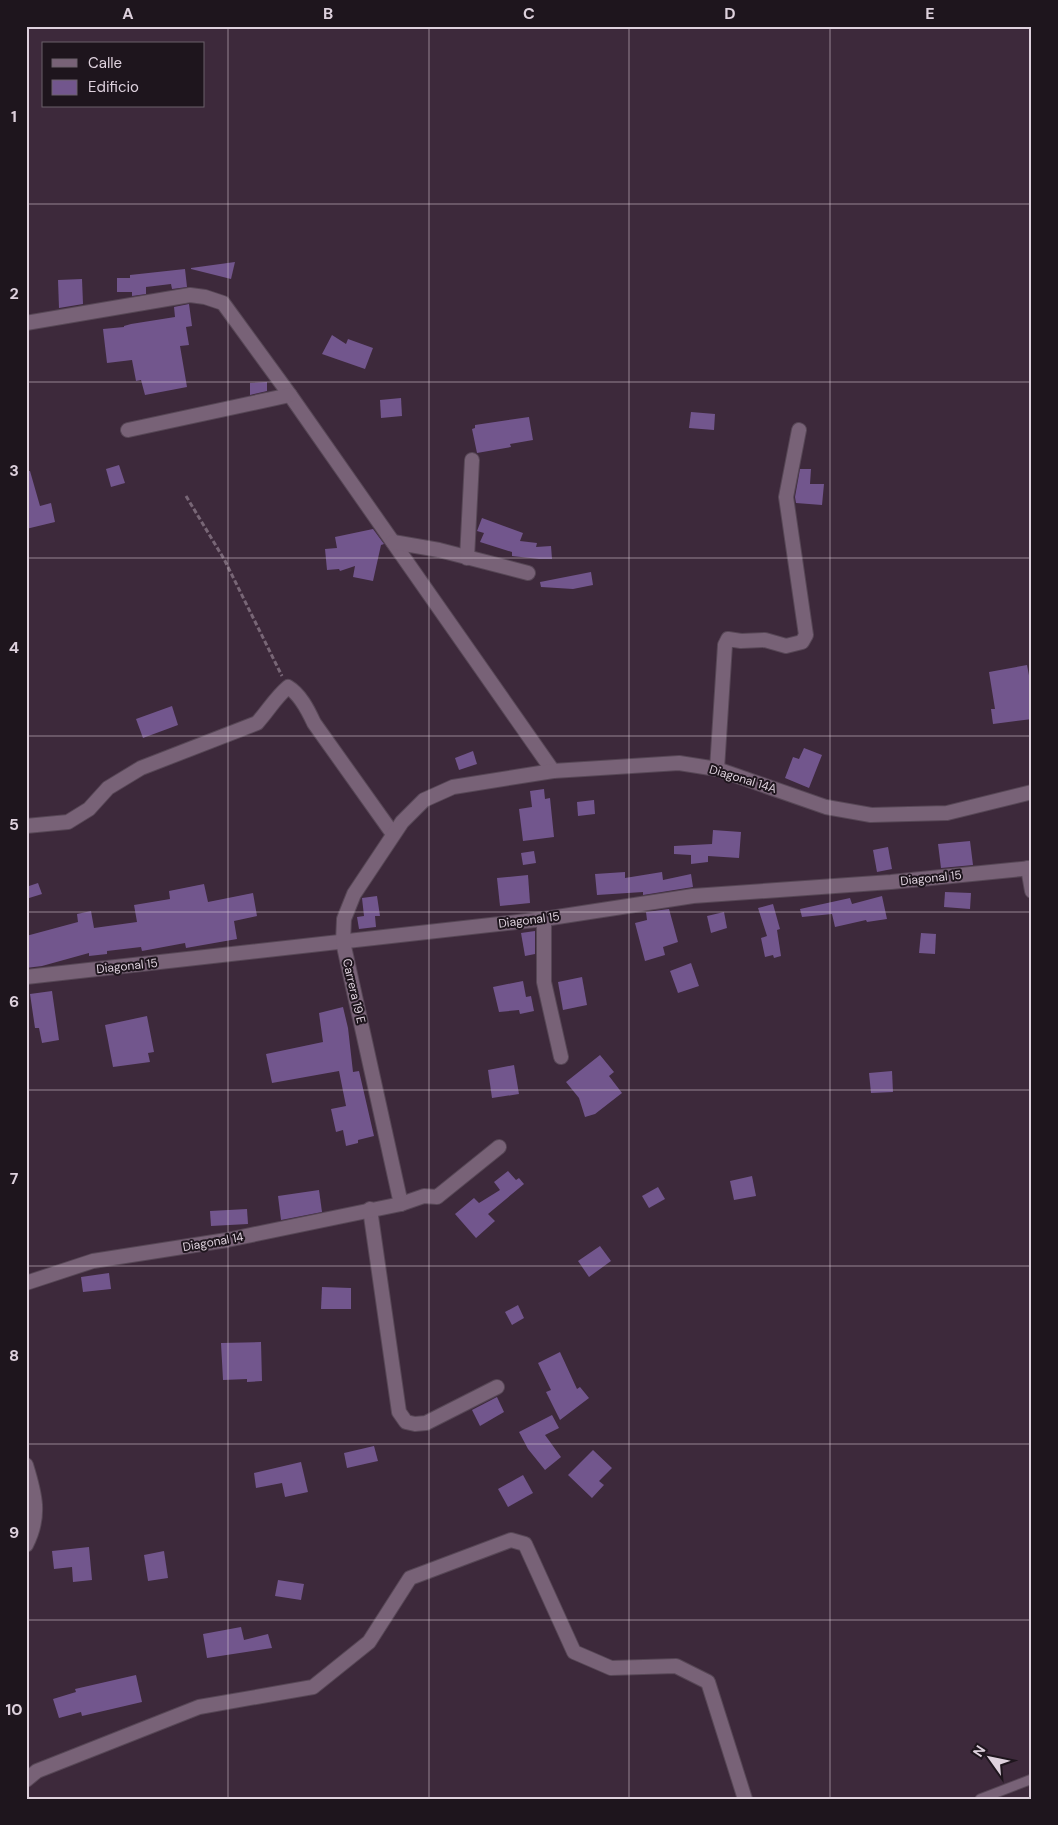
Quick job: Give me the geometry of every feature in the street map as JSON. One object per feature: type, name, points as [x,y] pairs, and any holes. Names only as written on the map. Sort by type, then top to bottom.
[{"type":"street","points":[[26,323],[190,295],[205,297],[223,303],[290,395],[553,771]]},
{"type":"street","points":[[128,430],[290,395]]},
{"type":"street","points":[[717,769],[728,639],[741,641],[765,640],[786,646],[802,642],[806,635],[786,497],[799,430]]},
{"type":"street","points":[[467,558],[472,460]]},
{"type":"street","points":[[393,542],[528,573]]},
{"type":"street","points":[[26,826],[68,822],[89,809],[108,788],[141,768],[256,723],[267,713],[278,695],[288,687],[293,690],[308,710],[314,723],[393,834]]},
{"type":"street","name":"Diagonal 14A","points":[[424,800],[452,787],[553,771],[679,763],[717,769],[826,807],[871,815],[947,813],[1032,792]]},
{"type":"street","name":"Carrera 19 E","points":[[401,1204],[343,942],[344,919],[354,894],[393,834],[424,800]]},
{"type":"street","points":[[1030,868],[1032,891]]},
{"type":"street","name":"Diagonal 15","points":[[26,977],[544,919],[692,896],[891,882],[1030,868]]},
{"type":"street","points":[[544,919],[544,982],[561,1057]]},
{"type":"street","name":"Diagonal 14","points":[[26,1283],[93,1261],[227,1240],[401,1204],[424,1196],[437,1197],[499,1147]]},
{"type":"street","points":[[370,1209],[399,1412],[406,1422],[426,1423],[497,1386]]},
{"type":"street","points":[[26,1465],[35,1496],[35,1519],[26,1545]]},
{"type":"street","points":[[26,1780],[37,1771],[198,1707],[313,1687],[369,1642],[410,1578],[511,1540],[525,1544],[574,1652],[611,1668],[676,1666],[708,1682],[745,1799]]},
{"type":"lane","points":[[980,1799],[1032,1779]]},
{"type":"path","points":[[186,496],[224,558],[288,687]]},
{"type":"building","points":[[235,262],[231,279],[191,269],[191,268]]},
{"type":"building","points":[[185,269],[187,287],[172,289],[171,284],[146,287],[146,294],[132,296],[132,292],[117,292],[117,278],[130,278],[130,275]]},
{"type":"building","points":[[82,279],[83,304],[59,308],[58,280]]},
{"type":"building","points":[[189,304],[192,326],[186,327],[189,345],[180,346],[187,387],[145,395],[141,380],[136,381],[132,360],[107,363],[103,329],[175,317],[174,307]]},
{"type":"building","points":[[332,335],[346,344],[348,339],[373,348],[365,369],[322,354]]},
{"type":"building","points":[[267,382],[267,391],[250,395],[250,383]]},
{"type":"building","points":[[401,398],[402,416],[381,418],[380,400]]},
{"type":"building","points":[[691,412],[715,414],[714,430],[689,428]]},
{"type":"building","points":[[529,417],[533,440],[510,444],[511,447],[477,453],[472,429],[475,428],[475,425]]},
{"type":"building","points":[[119,465],[125,483],[111,487],[106,469]]},
{"type":"building","points":[[800,469],[811,469],[810,484],[824,484],[822,505],[796,503],[795,497]]},
{"type":"building","points":[[26,471],[30,471],[40,506],[51,503],[55,522],[26,529]]},
{"type":"building","points":[[482,518],[523,533],[520,541],[537,543],[536,547],[551,546],[552,559],[512,556],[512,552],[480,542],[484,533],[477,531]]},
{"type":"building","points":[[373,529],[384,544],[381,545],[373,581],[353,577],[355,566],[340,571],[339,569],[327,570],[325,549],[337,548],[335,537]]},
{"type":"building","points":[[591,572],[593,585],[573,589],[541,587],[540,582]]},
{"type":"building","points":[[1027,665],[1032,691],[1032,719],[993,724],[991,709],[995,709],[989,672]]},
{"type":"building","points":[[172,706],[178,725],[143,738],[136,719]]},
{"type":"building","points":[[804,748],[822,755],[809,788],[785,778],[793,757],[799,759]]},
{"type":"building","points":[[473,751],[477,764],[459,770],[455,758]]},
{"type":"building","points":[[544,789],[545,799],[550,798],[554,837],[523,841],[519,809],[532,807],[530,791]]},
{"type":"building","points":[[594,800],[595,814],[578,816],[577,802]]},
{"type":"building","points":[[713,830],[741,832],[739,858],[708,856],[708,862],[691,864],[691,855],[674,854],[674,846],[712,844]]},
{"type":"building","points":[[970,841],[973,865],[941,868],[938,844]]},
{"type":"building","points":[[888,847],[892,869],[877,872],[873,850]]},
{"type":"building","points":[[534,851],[536,863],[523,865],[521,853]]},
{"type":"building","points":[[625,872],[625,878],[662,872],[663,880],[691,874],[693,887],[643,895],[643,892],[597,895],[595,874]]},
{"type":"building","points":[[528,875],[530,903],[500,906],[497,878]]},
{"type":"building","points":[[38,883],[42,894],[26,899],[26,887]]},
{"type":"building","points":[[204,884],[208,902],[253,893],[257,916],[234,921],[237,939],[186,948],[185,943],[142,951],[141,947],[107,951],[107,954],[89,956],[89,953],[42,966],[26,968],[26,936],[78,922],[77,914],[91,911],[94,928],[137,922],[134,905],[170,899],[169,891]]},
{"type":"building","points":[[945,892],[971,893],[970,909],[944,907]]},
{"type":"building","points":[[377,896],[380,916],[375,916],[376,927],[359,929],[357,917],[364,916],[362,898]]},
{"type":"building","points":[[882,896],[887,919],[867,922],[866,920],[835,927],[832,914],[802,917],[800,909],[850,898],[852,904]]},
{"type":"building","points":[[773,904],[780,929],[777,930],[781,956],[774,958],[773,955],[765,957],[761,938],[767,936],[758,908]]},
{"type":"building","points":[[669,909],[678,942],[663,947],[665,955],[645,961],[635,923],[647,920],[646,912]]},
{"type":"building","points":[[724,912],[727,928],[711,933],[707,916]]},
{"type":"building","points":[[535,931],[535,954],[525,956],[521,933]]},
{"type":"building","points":[[921,933],[936,934],[935,954],[919,953]]},
{"type":"building","points":[[691,963],[699,986],[678,993],[670,971]]},
{"type":"building","points":[[582,977],[587,1005],[563,1010],[558,982]]},
{"type":"building","points":[[523,981],[526,997],[531,996],[534,1011],[520,1014],[519,1010],[499,1012],[493,987]]},
{"type":"building","points":[[52,991],[59,1040],[42,1043],[39,1028],[35,1028],[30,994]]},
{"type":"building","points":[[343,1007],[348,1028],[353,1072],[359,1071],[374,1136],[358,1140],[358,1143],[346,1146],[343,1130],[336,1132],[331,1109],[346,1106],[339,1071],[272,1083],[266,1054],[323,1042],[319,1013]]},
{"type":"building","points":[[147,1016],[154,1052],[148,1053],[150,1062],[113,1067],[105,1025]]},
{"type":"building","points":[[600,1055],[614,1072],[609,1076],[622,1093],[595,1114],[585,1117],[579,1098],[566,1082]]},
{"type":"building","points":[[514,1065],[519,1094],[492,1098],[488,1070]]},
{"type":"building","points":[[892,1071],[893,1092],[871,1093],[869,1073]]},
{"type":"building","points":[[508,1171],[516,1180],[519,1178],[524,1184],[488,1214],[495,1221],[476,1238],[455,1214],[474,1198],[479,1203],[500,1190],[494,1182]]},
{"type":"building","points":[[752,1176],[756,1196],[734,1200],[730,1181]]},
{"type":"building","points":[[658,1187],[665,1199],[649,1208],[642,1196]]},
{"type":"building","points":[[319,1190],[322,1212],[281,1220],[278,1196]]},
{"type":"building","points":[[247,1209],[248,1224],[211,1226],[210,1211]]},
{"type":"building","points":[[600,1246],[611,1261],[589,1277],[578,1261]]},
{"type":"building","points":[[109,1273],[111,1289],[83,1292],[81,1277]]},
{"type":"building","points":[[322,1287],[351,1288],[351,1309],[321,1309]]},
{"type":"building","points":[[518,1305],[524,1318],[512,1325],[505,1312]]},
{"type":"building","points":[[261,1342],[262,1381],[247,1382],[247,1379],[223,1380],[221,1343]]},
{"type":"building","points":[[560,1352],[577,1389],[580,1387],[589,1398],[560,1420],[546,1392],[551,1390],[538,1363]]},
{"type":"building","points":[[497,1397],[504,1412],[480,1426],[472,1410]]},
{"type":"building","points":[[552,1415],[559,1428],[545,1435],[561,1457],[545,1470],[528,1449],[519,1432]]},
{"type":"building","points":[[374,1446],[378,1461],[347,1468],[344,1453]]},
{"type":"building","points":[[593,1450],[612,1468],[599,1481],[604,1485],[592,1498],[568,1475]]},
{"type":"building","points":[[301,1462],[308,1492],[285,1497],[282,1483],[256,1488],[254,1473]]},
{"type":"building","points":[[523,1475],[533,1493],[508,1507],[498,1489]]},
{"type":"building","points":[[89,1547],[92,1580],[73,1582],[72,1567],[54,1569],[52,1551]]},
{"type":"building","points":[[164,1551],[168,1578],[148,1581],[144,1555]]},
{"type":"building","points":[[278,1580],[304,1584],[301,1600],[275,1596]]},
{"type":"building","points":[[241,1627],[244,1640],[268,1634],[272,1648],[207,1658],[203,1634]]},
{"type":"building","points":[[136,1675],[142,1702],[82,1716],[81,1712],[59,1718],[53,1699],[76,1692],[75,1689]]}]
